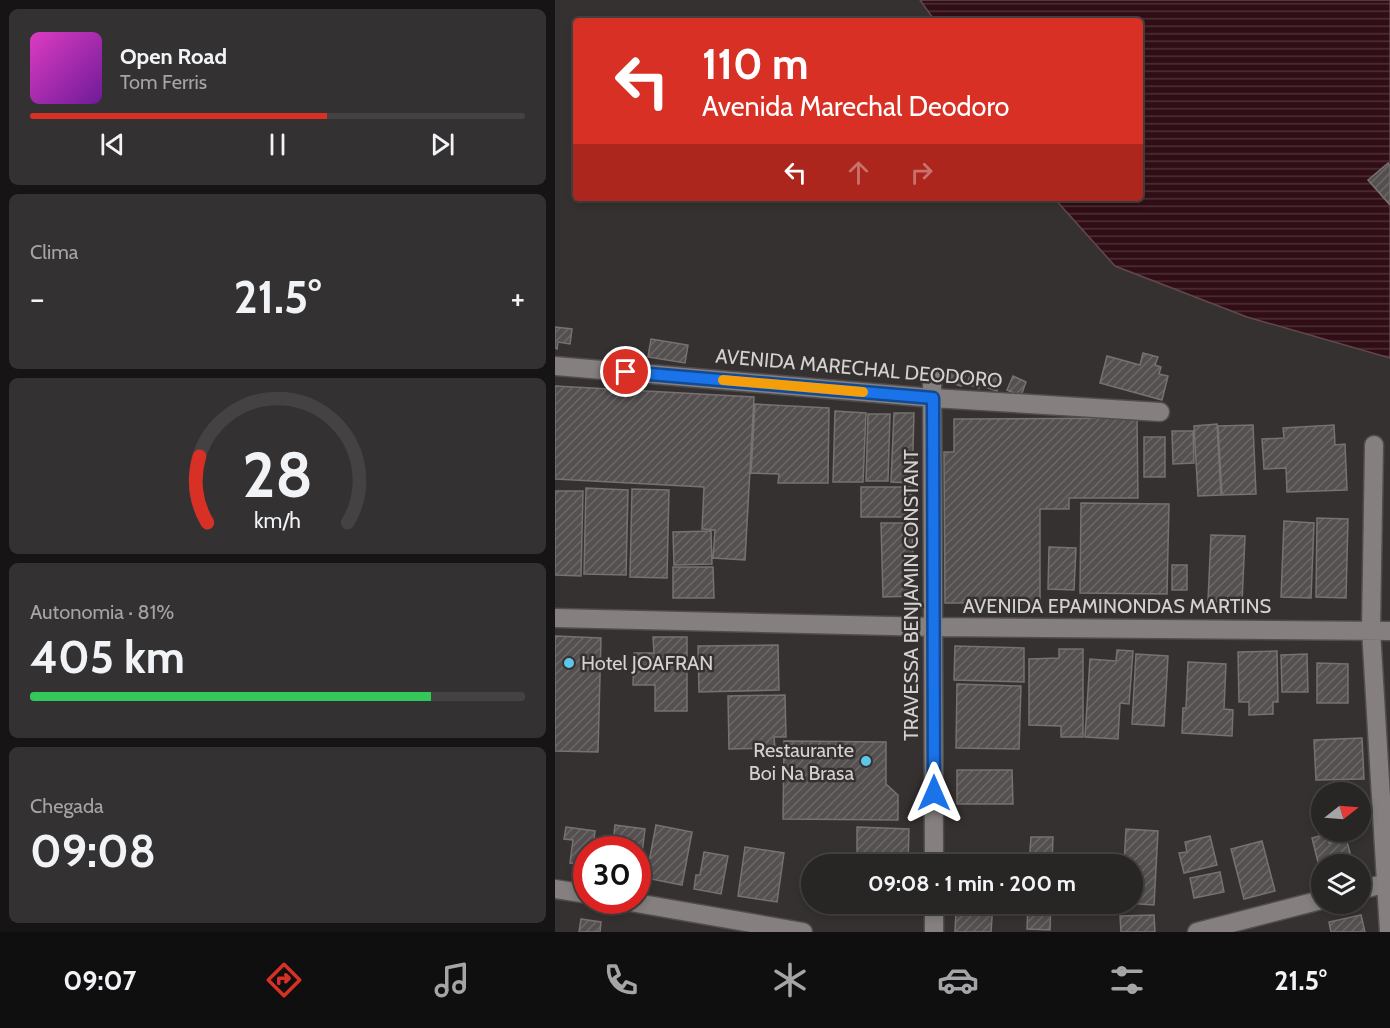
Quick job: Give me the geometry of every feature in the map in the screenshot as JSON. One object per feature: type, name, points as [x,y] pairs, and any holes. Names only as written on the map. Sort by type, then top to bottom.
[{"type":"street","name":"AVENIDA MARECHAL DEODORO","points":[[555,366],[933,398],[1160,412]]},
{"type":"street","name":"TRAVESSA BENJAMIN CONSTANT","points":[[932,379],[934,854]]},
{"type":"street","points":[[1374,445],[1371,630],[1388,883],[1389,932]]},
{"type":"street","name":"AVENIDA EPAMINONDAS MARTINS","points":[[555,618],[934,627],[1390,631]]},
{"type":"street","points":[[1371,887],[1388,883]]},
{"type":"street","points":[[555,889],[573,892]]},
{"type":"street","points":[[1197,932],[1311,903]]},
{"type":"street","points":[[651,906],[803,932]]},
{"type":"street","points":[[934,914],[934,932]]},
{"type":"shaded area","points":[[920,0],[1390,0],[1390,358],[1247,317],[1115,266],[1057,201],[1143,201],[1143,18],[933,18]]},
{"type":"building","points":[[1388,163],[1390,166],[1390,205],[1368,180]]},
{"type":"building","points":[[555,327],[572,329],[570,344],[558,342],[557,349],[555,348]]},
{"type":"building","points":[[651,339],[688,345],[685,363],[648,357]]},
{"type":"building","points":[[1143,353],[1158,357],[1155,365],[1161,367],[1159,374],[1168,376],[1162,400],[1100,383],[1107,356],[1140,365]]},
{"type":"building","points":[[953,369],[966,374],[961,386],[949,382]]},
{"type":"building","points":[[971,372],[982,375],[979,388],[967,384]]},
{"type":"building","points":[[986,372],[1001,377],[997,391],[982,386]]},
{"type":"building","points":[[1013,376],[1026,382],[1021,396],[1007,390]]},
{"type":"building","points":[[555,386],[754,397],[745,560],[713,558],[715,530],[702,529],[704,487],[555,479]]},
{"type":"building","points":[[755,404],[829,408],[828,483],[778,483],[779,474],[751,473]]},
{"type":"building","points":[[835,411],[866,413],[863,482],[833,482]]},
{"type":"building","points":[[894,413],[914,413],[912,483],[891,482]]},
{"type":"building","points":[[868,414],[890,414],[888,481],[866,481]]},
{"type":"building","points":[[1137,418],[1138,498],[1069,498],[1069,509],[1040,509],[1040,603],[945,603],[944,452],[954,452],[954,419]]},
{"type":"building","points":[[1217,424],[1221,495],[1198,496],[1194,426]]},
{"type":"building","points":[[1253,425],[1256,494],[1222,495],[1218,426]]},
{"type":"building","points":[[1334,425],[1335,445],[1345,444],[1347,490],[1287,492],[1286,468],[1264,469],[1262,439],[1284,438],[1283,428]]},
{"type":"building","points":[[1172,431],[1193,431],[1194,463],[1173,464]]},
{"type":"building","points":[[1144,437],[1165,437],[1165,477],[1144,477]]},
{"type":"building","points":[[861,487],[911,487],[911,517],[861,517]]},
{"type":"building","points":[[586,488],[628,490],[626,575],[584,574]]},
{"type":"building","points":[[632,489],[669,490],[667,578],[630,577]]},
{"type":"building","points":[[555,491],[583,491],[581,576],[555,575]]},
{"type":"building","points":[[1081,503],[1169,504],[1167,594],[1080,593]]},
{"type":"building","points":[[1317,518],[1348,519],[1346,598],[1316,597]]},
{"type":"building","points":[[1284,521],[1314,523],[1311,598],[1281,597]]},
{"type":"building","points":[[881,523],[912,523],[914,596],[883,597]]},
{"type":"building","points":[[711,531],[712,564],[674,565],[673,532]]},
{"type":"building","points":[[1211,535],[1245,536],[1242,603],[1208,601]]},
{"type":"building","points":[[1049,547],[1076,548],[1074,590],[1048,589]]},
{"type":"building","points":[[1172,565],[1187,565],[1187,590],[1172,590]]},
{"type":"building","points":[[673,567],[713,567],[714,598],[673,598]]},
{"type":"building","points":[[555,636],[601,638],[598,752],[555,751]]},
{"type":"building","points":[[653,637],[687,637],[687,711],[655,711],[655,685],[633,685],[634,653],[654,653]]},
{"type":"building","points":[[778,645],[779,690],[699,692],[698,646]]},
{"type":"building","points":[[955,646],[1024,648],[1024,682],[954,680]]},
{"type":"building","points":[[1059,649],[1083,649],[1083,737],[1061,737],[1061,726],[1029,725],[1029,659],[1059,658]]},
{"type":"building","points":[[1117,650],[1133,651],[1129,704],[1120,703],[1118,739],[1085,737],[1090,659],[1116,661]]},
{"type":"building","points":[[1277,651],[1278,702],[1273,702],[1273,714],[1249,715],[1249,702],[1239,702],[1238,652]]},
{"type":"building","points":[[1136,654],[1168,656],[1164,726],[1132,724]]},
{"type":"building","points":[[1307,654],[1308,692],[1282,692],[1281,655]]},
{"type":"building","points":[[1188,662],[1226,664],[1224,709],[1233,710],[1232,736],[1182,733],[1183,708],[1186,708]]},
{"type":"building","points":[[1317,663],[1348,664],[1348,703],[1317,703]]},
{"type":"building","points":[[957,684],[1021,686],[1019,749],[956,748]]},
{"type":"building","points":[[785,695],[786,737],[774,737],[775,748],[729,749],[728,696]]},
{"type":"building","points":[[1362,738],[1364,779],[1316,780],[1314,740]]},
{"type":"building","points":[[784,741],[886,742],[886,784],[898,795],[898,820],[783,819]]},
{"type":"building","points":[[957,770],[1012,770],[1013,804],[957,804]]},
{"type":"building","points":[[615,825],[645,829],[644,836],[614,836]]},
{"type":"building","points":[[656,825],[692,832],[682,885],[651,879],[651,852]]},
{"type":"building","points":[[566,827],[595,831],[594,836],[573,836],[573,840],[564,839]]},
{"type":"building","points":[[857,827],[909,829],[908,854],[857,854]]},
{"type":"building","points":[[1126,829],[1158,831],[1154,905],[1143,904],[1143,854],[1125,854]]},
{"type":"building","points":[[1210,836],[1217,865],[1184,873],[1179,853],[1187,852],[1185,842]]},
{"type":"building","points":[[1031,837],[1053,837],[1052,854],[1030,854]]},
{"type":"building","points":[[573,840],[573,863],[570,863]]},
{"type":"building","points":[[1262,841],[1275,891],[1244,899],[1231,849]]},
{"type":"building","points":[[1313,842],[1347,842],[1350,854],[1316,854]]},
{"type":"building","points":[[745,847],[784,853],[777,902],[738,896]]},
{"type":"building","points":[[704,852],[728,856],[721,894],[694,889],[696,875],[700,875]]},
{"type":"building","points":[[1220,872],[1224,892],[1194,898],[1190,878]]},
{"type":"building","points":[[956,914],[992,914],[991,932],[955,932]]},
{"type":"building","points":[[1028,914],[1051,914],[1050,930],[1027,929]]},
{"type":"building","points":[[1154,915],[1155,932],[1121,932],[1120,916]]},
{"type":"building","points":[[1361,915],[1365,932],[1331,932],[1329,922]]},
{"type":"building","points":[[581,919],[601,922],[600,932],[579,932]]},
{"type":"slow traffic","points":[[723,380],[863,392]]},
{"type":"place","name":"Hotel JOAFRAN","points":[[569,663]]},
{"type":"place","name":"Restaurante Boi Na Brasa","points":[[866,761]]},
{"type":"route","points":[[626,372],[933,398],[934,793]]}]
